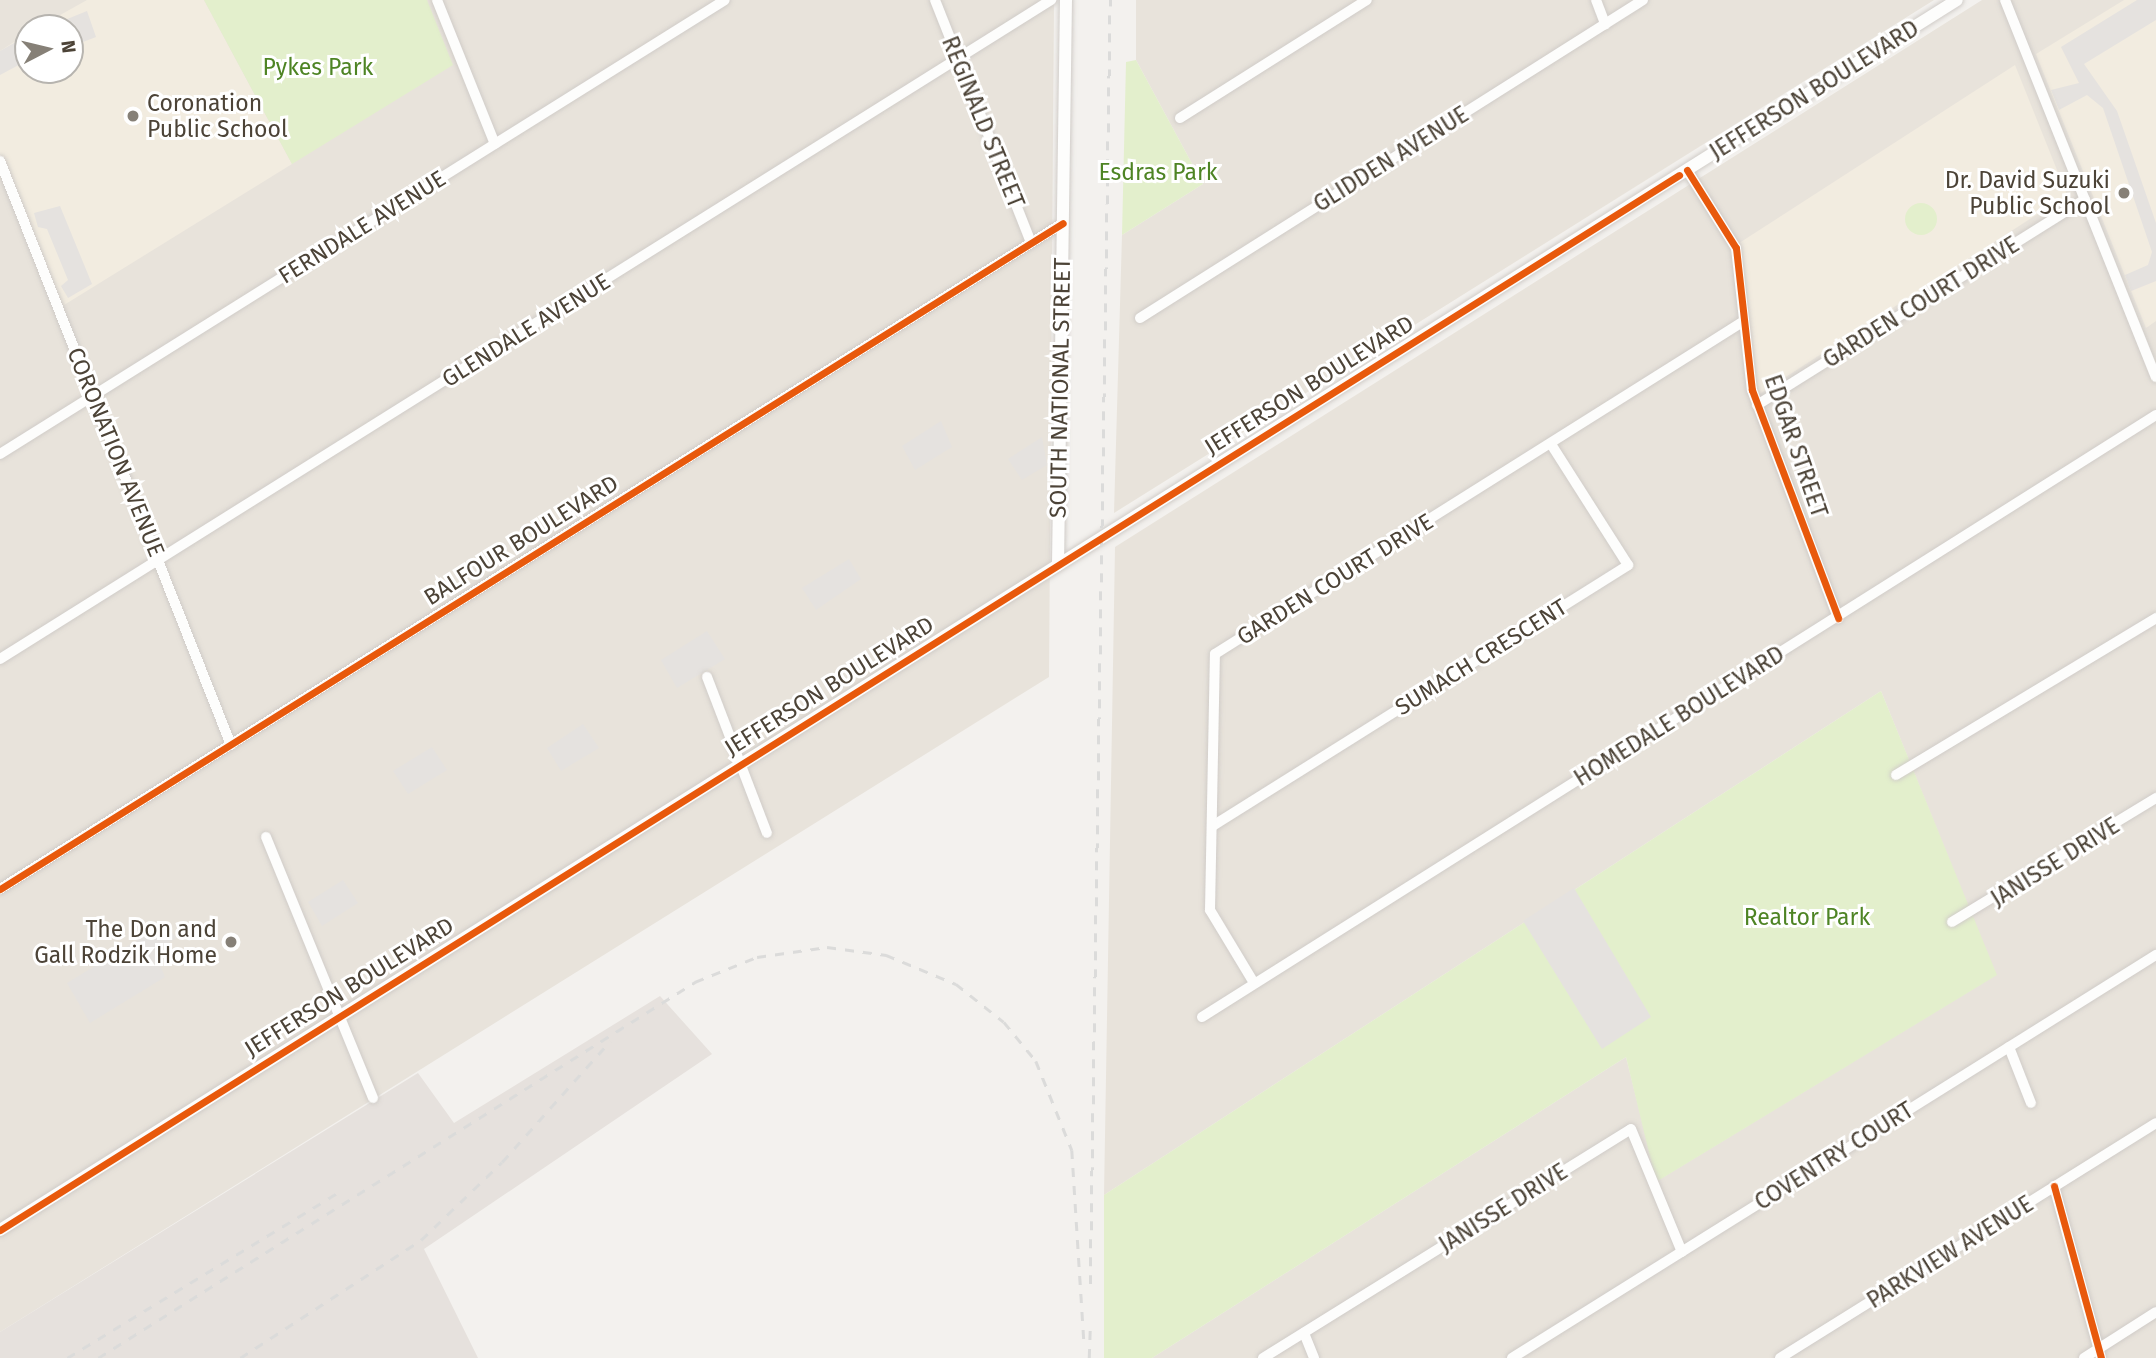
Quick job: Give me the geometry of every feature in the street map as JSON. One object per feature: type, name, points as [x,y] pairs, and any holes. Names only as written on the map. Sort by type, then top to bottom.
[{"type":"street","points":[[437,0],[495,144]]},
{"type":"street","name":"FERNDALE AVENUE","points":[[0,453],[725,0]]},
{"type":"street","name":"REGINALD STREET","points":[[935,0],[1031,243]]},
{"type":"street","name":"GLENDALE AVENUE","points":[[0,659],[1051,0]]},
{"type":"street","name":"SOUTH NATIONAL STREET","points":[[1058,565],[1066,0]]},
{"type":"street","points":[[1180,118],[1367,0]]},
{"type":"street","points":[[1596,0],[1605,24]]},
{"type":"street","name":"GLIDDEN AVENUE","points":[[1140,318],[1643,0]]},
{"type":"street","name":"JEFFERSON BOULEVARD","points":[[0,1230],[1957,0]]},
{"type":"street","points":[[2005,0],[2156,377]]},
{"type":"street","name":"CORONATION AVENUE","points":[[0,160],[231,745]]},
{"type":"street","name":"EDGAR STREET","points":[[1687,170],[1736,248],[1757,405],[1838,618]]},
{"type":"street","name":"GARDEN COURT DRIVE","points":[[1757,405],[2085,199]]},
{"type":"street","name":"BALFOUR BOULEVARD","points":[[0,889],[1063,223]]},
{"type":"street","name":"GARDEN COURT DRIVE","points":[[1254,983],[1210,910],[1214,654],[1744,321]]},
{"type":"street","name":"HOMEDALE BOULEVARD","points":[[1202,1017],[2156,415]]},
{"type":"street","name":"SUMACH CRESCENT","points":[[1213,825],[1628,565],[1551,443]]},
{"type":"street","points":[[1896,775],[2156,618]]},
{"type":"street","points":[[707,677],[767,833]]},
{"type":"street","name":"JANISSE DRIVE","points":[[1952,922],[2156,798]]},
{"type":"street","points":[[266,837],[373,1098]]},
{"type":"street","name":"COVENTRY COURT","points":[[1513,1358],[2156,955]]},
{"type":"street","points":[[2009,1046],[2031,1103]]},
{"type":"street","name":"PARKVIEW AVENUE","points":[[1780,1358],[2156,1122]]},
{"type":"street","name":"JANISSE DRIVE","points":[[1263,1358],[1631,1129],[1682,1252]]},
{"type":"street","points":[[2054,1186],[2100,1353]]},
{"type":"street","points":[[2084,1358],[2100,1353],[2156,1312]]},
{"type":"street","points":[[1304,1333],[1314,1358]]},
{"type":"shaded area","points":[[0,0],[1054,0],[1049,677],[0,1332]]},
{"type":"shaded area","name":"Coronation Public School","points":[[87,0],[204,0],[292,164],[56,310],[0,161],[0,51],[14,42],[14,84],[84,84],[84,14],[62,14]]},
{"type":"shaded area","points":[[1136,0],[1934,0],[1114,513],[1122,235],[1203,184],[1136,60]]},
{"type":"shaded area","points":[[1982,0],[2156,0],[2156,1358],[1152,1358],[1626,1057],[1657,1181],[1996,975],[1881,691],[1104,1195],[1115,547]]},
{"type":"shaded area","name":"Dr. David Suzuki Public School","points":[[2124,0],[2156,0],[2156,321],[2146,328],[2036,54]]},
{"type":"shaded area","points":[[2137,0],[2156,0],[2156,20],[2084,64],[2117,111],[2156,223],[2156,281],[2131,291],[2125,275],[2148,265],[2152,252],[2103,108],[2087,95],[2059,110],[2051,90],[2079,83],[2061,47]]},
{"type":"shaded area","points":[[87,11],[96,37],[84,42],[84,14],[80,14]]},
{"type":"shaded area","points":[[14,43],[14,68],[0,75],[0,51]]},
{"type":"shaded area","points":[[2015,65],[2067,195],[1755,397],[1733,247]]},
{"type":"shaded area","points":[[60,206],[92,284],[68,298],[61,286],[68,280],[47,229],[38,227],[34,213]]},
{"type":"shaded area","points":[[941,421],[952,447],[915,470],[902,446]]},
{"type":"shaded area","points":[[1042,437],[1047,465],[1022,480],[1008,459]]},
{"type":"shaded area","points":[[849,559],[861,579],[816,610],[802,588]]},
{"type":"shaded area","points":[[707,631],[725,659],[677,688],[661,660]]},
{"type":"shaded area","points":[[583,724],[599,748],[561,771],[547,748]]},
{"type":"shaded area","points":[[432,747],[447,770],[408,794],[393,771]]},
{"type":"shaded area","points":[[343,880],[358,903],[322,926],[308,902]]},
{"type":"shaded area","points":[[1574,888],[1651,1017],[1602,1049],[1523,921]]},
{"type":"shaded area","points":[[165,923],[176,938],[155,952],[165,977],[90,1023],[67,983]]},
{"type":"shaded area","points":[[660,996],[712,1054],[424,1249],[478,1358],[0,1358],[0,1332],[418,1073],[454,1123]]},
{"type":"green space","name":"Pykes Park","points":[[204,0],[427,0],[453,65],[292,164]]},
{"type":"green space","name":"Esdras Park","points":[[1136,60],[1203,184],[1122,235],[1126,62]]},
{"type":"green space","points":[[1921,203],[1933,207],[1937,219],[1933,231],[1921,235],[1909,231],[1905,219],[1909,207]]},
{"type":"green space","name":"Realtor Park","points":[[1881,691],[1997,975],[1656,1182],[1626,1057],[1152,1358],[1104,1358],[1104,1195]]},
{"type":"railway","points":[[1090,1284],[1110,0]]},
{"type":"railway","points":[[98,1358],[695,982],[757,957],[827,947],[886,955],[956,984],[1004,1022],[1036,1061],[1072,1150],[1084,1341]]},
{"type":"railway","points":[[240,1358],[421,1240],[502,1162],[610,1041]]},
{"type":"railway","points":[[67,1358],[337,1193]]},
{"type":"railway","points":[[1089,1358],[1090,1330]]},
{"type":"cycle path","points":[[1687,170],[1736,248],[1752,390],[1838,618]]},
{"type":"cycle path","points":[[0,1230],[1679,175]]},
{"type":"cycle path","points":[[0,889],[1063,223]]},
{"type":"cycle path","points":[[2054,1186],[2101,1358]]},
{"type":"place","name":"Coronation Public School","points":[[133,116]]},
{"type":"place","name":"Dr. David Suzuki Public School","points":[[2124,193]]},
{"type":"place","name":"The Don and Gall Rodzik Home","points":[[231,942]]}]
